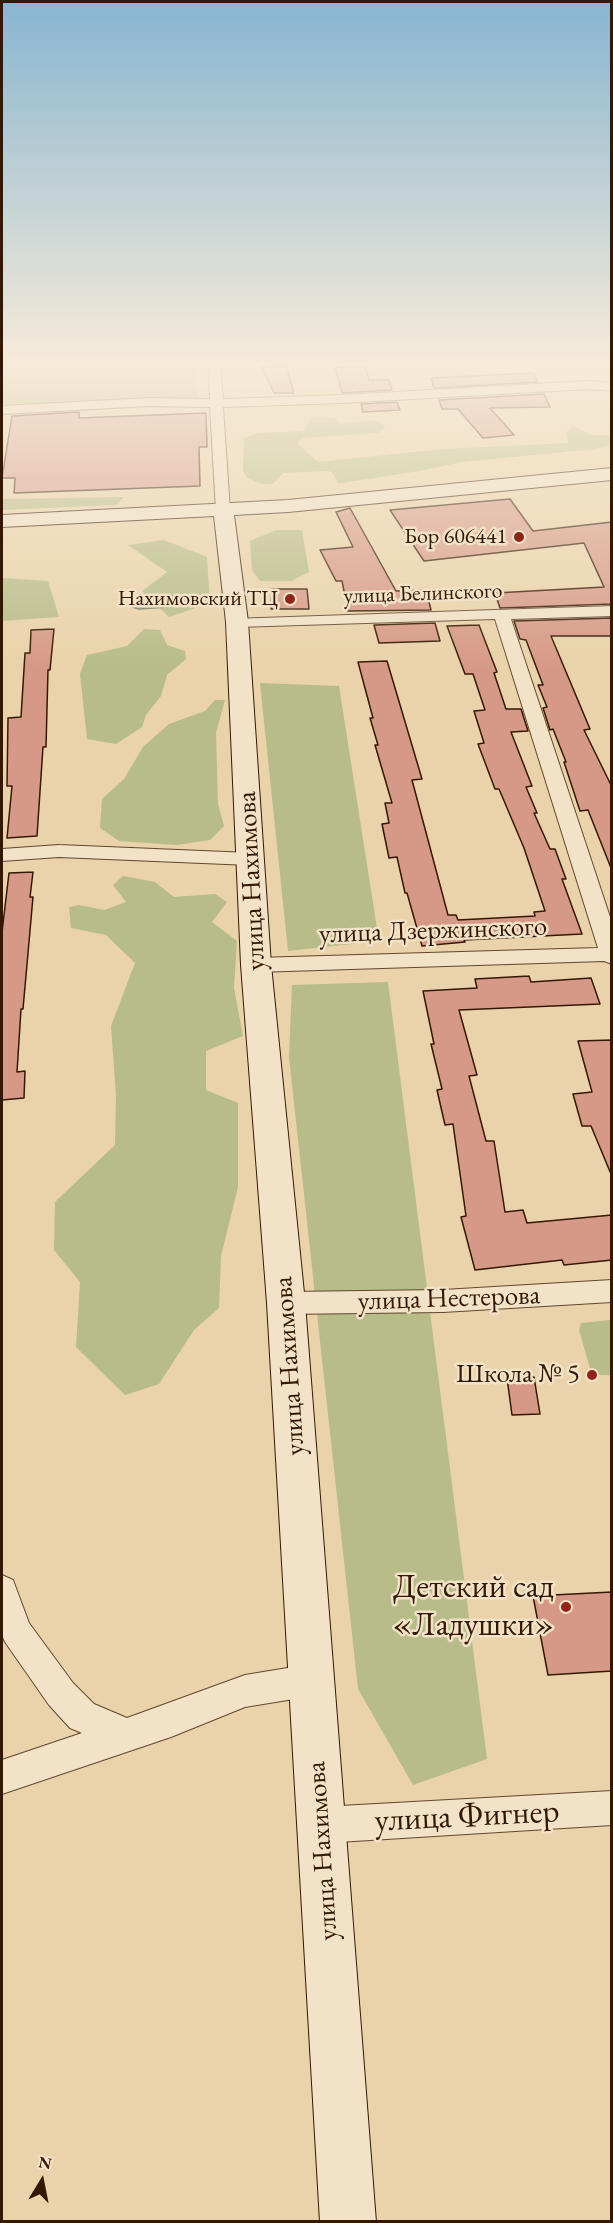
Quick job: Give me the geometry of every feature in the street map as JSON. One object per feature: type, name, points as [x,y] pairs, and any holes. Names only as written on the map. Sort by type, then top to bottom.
[{"type":"main road","points":[[2,520],[223,511],[612,474]]},
{"type":"main road","name":"улица Нахимова","points":[[223,511],[237,622],[256,965],[286,1303],[348,2222]]},
{"type":"street","points":[[221,462],[223,511]]},
{"type":"street","name":"улица Белинского","points":[[237,622],[612,610]]},
{"type":"street","points":[[501,614],[611,955]]},
{"type":"street","points":[[2,855],[59,851],[250,859]]},
{"type":"street","name":"улица Дзержинского","points":[[256,965],[611,955]]},
{"type":"street","name":"улица Нестерова","points":[[286,1303],[443,1301],[612,1291]]},
{"type":"street","points":[[2,1590],[16,1631],[61,1694],[82,1716],[126,1735]]},
{"type":"street","points":[[2,1777],[171,1720],[245,1691],[312,1680]]},
{"type":"street","name":"улица Фигнер","points":[[322,1826],[612,1808]]},
{"type":"green space","points":[[243,462],[465,462],[343,483],[338,483],[332,472],[327,471],[283,473],[273,484],[262,484],[247,478],[243,471]]},
{"type":"green space","points":[[124,497],[116,505],[2,510],[2,499]]},
{"type":"green space","points":[[276,530],[302,530],[309,572],[291,581],[260,581],[252,570],[250,541]]},
{"type":"green space","points":[[164,540],[207,557],[210,603],[169,617],[142,591],[167,572],[128,545]]},
{"type":"green space","points":[[2,578],[48,581],[59,617],[2,621]]},
{"type":"green space","points":[[144,629],[160,630],[167,645],[185,651],[186,659],[167,675],[161,696],[146,715],[142,727],[116,744],[87,739],[80,674],[87,655],[127,646]]},
{"type":"green space","points":[[260,683],[339,686],[379,941],[288,951]]},
{"type":"green space","points":[[215,700],[225,700],[216,733],[218,804],[224,826],[210,840],[176,845],[119,841],[100,828],[102,799],[124,779],[143,747],[169,724],[205,711]]},
{"type":"green space","points":[[123,876],[155,882],[174,897],[215,894],[227,902],[212,922],[237,941],[234,988],[243,1036],[206,1051],[206,1090],[238,1103],[238,1187],[221,1256],[219,1308],[194,1330],[159,1384],[125,1395],[76,1347],[80,1282],[54,1250],[55,1202],[115,1145],[116,1096],[111,1026],[135,963],[106,935],[71,928],[69,907],[79,905],[104,910],[126,902],[113,885]]},
{"type":"green space","points":[[388,982],[487,1759],[413,1785],[358,1689],[289,1057],[292,985]]},
{"type":"green space","points":[[611,1320],[611,1375],[592,1375],[579,1330],[581,1323]]},
{"type":"water","points":[[145,594],[156,597],[188,597],[190,601],[181,606],[139,609],[132,607],[133,599]]},
{"type":"building","points":[[5,462],[199,462],[200,486],[14,493],[15,478],[2,478]]},
{"type":"building","points":[[510,499],[533,531],[612,522],[612,604],[500,608],[495,593],[604,587],[584,543],[424,561],[390,510]]},
{"type":"building","points":[[350,508],[396,591],[426,590],[431,610],[348,611],[342,581],[336,581],[320,550],[353,547],[336,512]]},
{"type":"building","name":"Нахимовский ТЦ","points":[[272,589],[307,589],[309,609],[271,609]]},
{"type":"building","points":[[612,618],[612,636],[551,636],[590,729],[584,730],[612,787],[611,868],[588,810],[580,811],[564,762],[566,762],[553,729],[550,730],[543,708],[547,707],[538,685],[543,685],[526,640],[520,639],[514,621]]},
{"type":"building","points":[[435,623],[440,641],[379,643],[374,625]]},
{"type":"building","points":[[479,625],[497,672],[494,673],[506,709],[521,709],[528,731],[511,732],[532,786],[526,787],[537,813],[534,813],[550,849],[555,849],[566,879],[562,879],[582,934],[464,940],[465,942],[422,946],[407,893],[405,893],[397,857],[389,858],[382,824],[389,823],[385,803],[392,803],[375,745],[378,745],[370,718],[373,718],[358,662],[387,661],[422,779],[412,780],[448,915],[456,915],[458,920],[535,916],[534,912],[545,911],[524,848],[499,789],[495,789],[478,744],[484,743],[474,711],[485,710],[473,674],[465,674],[447,626]]},
{"type":"building","points":[[54,629],[50,670],[48,670],[46,747],[43,747],[37,836],[7,838],[12,786],[7,786],[8,718],[21,717],[25,653],[30,653],[31,630]]},
{"type":"building","points":[[33,872],[30,897],[33,897],[17,1072],[25,1071],[24,1098],[2,1100],[2,932],[9,873]]},
{"type":"building","points":[[529,976],[531,982],[591,978],[600,1004],[459,1010],[477,1075],[469,1076],[486,1141],[494,1141],[505,1212],[523,1210],[527,1223],[612,1215],[612,1260],[564,1265],[562,1260],[475,1270],[461,1217],[466,1216],[453,1124],[445,1125],[437,1090],[442,1089],[431,1044],[434,1044],[423,991],[477,988],[475,979]]},
{"type":"building","points":[[612,1040],[611,1174],[591,1126],[582,1126],[573,1094],[592,1092],[578,1041]]},
{"type":"building","points":[[534,1377],[540,1414],[512,1415],[507,1378]]},
{"type":"building","points":[[612,1592],[612,1671],[548,1675],[533,1596]]},
{"type":"place","name":"Бор 606441","points":[[519,537]]},
{"type":"place","name":"Нахимовский ТЦ","points":[[290,599]]},
{"type":"place","name":"Школа № 5","points":[[592,1375]]},
{"type":"place","name":"Детский сад «Ладушки»","points":[[566,1607]]}]
